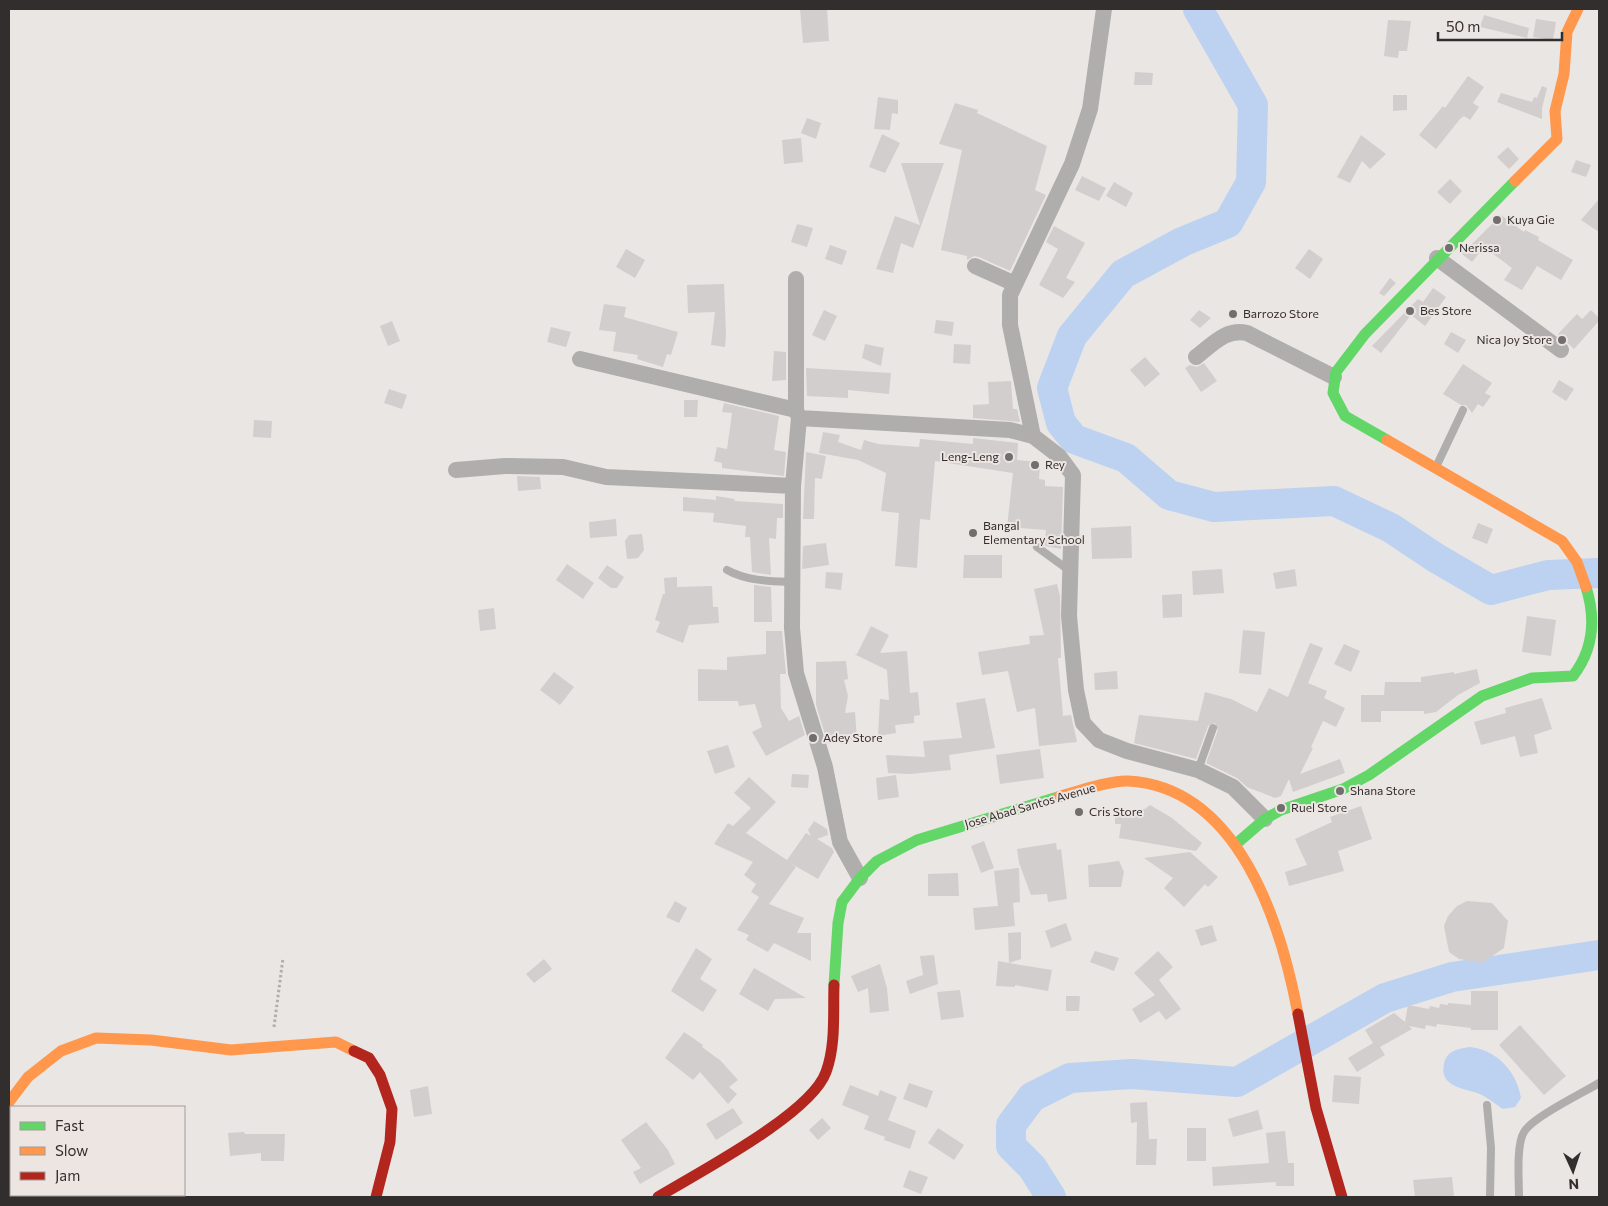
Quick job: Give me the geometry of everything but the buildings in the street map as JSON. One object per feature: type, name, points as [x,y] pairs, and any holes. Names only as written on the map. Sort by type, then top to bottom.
[{"type":"main road","points":[[1236,844],[1265,819],[1281,810],[1356,782],[1482,696],[1532,678],[1573,676],[1582,668],[1590,645],[1593,620],[1591,598],[1568,546],[1345,416],[1338,408],[1331,387],[1338,364],[1437,258],[1556,139],[1555,111],[1564,74],[1567,32],[1578,9]]},
{"type":"main road","name":"Jose Abad Santos Avenue","points":[[658,1197],[790,1116],[813,1094],[826,1073],[832,1050],[834,968],[842,902],[860,878],[877,861],[917,840],[1082,790],[1127,781],[1166,788],[1187,800],[1220,825],[1236,844],[1274,920],[1288,966],[1316,1108],[1342,1197]]},
{"type":"main road","points":[[9,1102],[28,1077],[61,1051],[96,1038],[151,1040],[231,1050],[272,1045],[336,1042],[369,1058],[380,1075],[392,1109],[390,1142],[376,1197]]},
{"type":"street","points":[[1033,436],[1010,325],[1010,295],[1072,164],[1090,109],[1104,9]]},
{"type":"street","points":[[1437,258],[1561,350]]},
{"type":"street","points":[[975,266],[1015,284]]},
{"type":"street","points":[[796,279],[798,414],[793,486],[792,582],[792,628],[796,672],[824,767],[840,842],[860,878]]},
{"type":"street","points":[[1196,357],[1223,337],[1238,331],[1247,333],[1334,377]]},
{"type":"street","points":[[580,359],[798,414],[1010,430],[1033,436],[1059,456],[1073,475],[1070,616],[1074,672],[1083,723],[1100,740],[1127,750],[1198,770],[1233,787],[1265,819]]},
{"type":"street","points":[[456,470],[505,466],[563,467],[606,477],[793,486]]},
{"type":"lane","points":[[1436,469],[1462,410]]},
{"type":"lane","points":[[1037,547],[1070,571]]},
{"type":"lane","points":[[727,570],[739,577],[792,582]]},
{"type":"lane","points":[[1198,770],[1213,728]]},
{"type":"lane","points":[[1519,1197],[1521,1146],[1524,1132],[1536,1120],[1599,1083]]},
{"type":"lane","points":[[1487,1105],[1491,1148],[1490,1197]]},
{"type":"path","points":[[272,1045],[284,958]]},
{"type":"water","points":[[1470,1047],[1489,1053],[1510,1071],[1519,1088],[1521,1098],[1515,1107],[1503,1109],[1480,1094],[1448,1082],[1443,1071],[1445,1059],[1450,1053]]},
{"type":"waterway","points":[[1198,9],[1253,105],[1251,182],[1228,223],[1182,242],[1123,274],[1072,336],[1052,388],[1061,423],[1074,439],[1126,458],[1169,495],[1214,507],[1334,501],[1391,528],[1436,558],[1491,590],[1548,575],[1599,573]]},
{"type":"waterway","points":[[1051,1197],[1032,1167],[1011,1146],[1011,1125],[1032,1097],[1070,1078],[1132,1074],[1237,1082],[1385,998],[1452,977],[1599,955]]},
{"type":"traffic: fast","points":[[1387,440],[1345,416],[1333,393],[1336,372],[1365,334],[1515,181]]},
{"type":"traffic: fast","points":[[1236,844],[1265,819],[1281,810],[1343,789],[1369,775],[1482,696],[1532,678],[1573,676],[1585,655],[1591,633],[1591,611],[1586,587]]},
{"type":"traffic: fast","points":[[834,985],[838,923],[842,902],[860,878],[877,861],[917,840],[1058,797]]},
{"type":"traffic: slow","points":[[1515,181],[1557,139],[1555,111],[1564,74],[1567,32],[1578,9]]},
{"type":"traffic: slow","points":[[1387,440],[1562,541],[1577,562],[1586,587]]},
{"type":"traffic: slow","points":[[1058,797],[1103,784],[1128,781],[1166,789],[1199,807],[1226,834],[1248,866],[1266,902],[1280,940],[1298,1014]]},
{"type":"traffic: slow","points":[[9,1102],[28,1077],[61,1051],[96,1038],[151,1040],[231,1050],[336,1042],[354,1051]]},
{"type":"traffic: jam","points":[[658,1197],[752,1141],[799,1106],[816,1088],[826,1072],[831,1051],[834,985]]},
{"type":"traffic: jam","points":[[1298,1014],[1316,1108],[1342,1197]]},
{"type":"traffic: jam","points":[[354,1051],[369,1058],[380,1075],[392,1109],[390,1142],[376,1197]]},
{"type":"place","name":"Kuya Gie","points":[[1497,220]]},
{"type":"place","name":"Nerissa","points":[[1449,248]]},
{"type":"place","name":"Bes Store","points":[[1410,311]]},
{"type":"place","name":"Barrozo Store","points":[[1233,314]]},
{"type":"place","name":"Nica Joy Store","points":[[1562,340]]},
{"type":"place","name":"Leng-Leng","points":[[1009,457]]},
{"type":"place","name":"Rey","points":[[1035,465]]},
{"type":"place","name":"Bangal Elementary School","points":[[973,533]]},
{"type":"place","name":"Adey Store","points":[[813,738]]},
{"type":"place","name":"Shana Store","points":[[1340,791]]},
{"type":"place","name":"Ruel Store","points":[[1281,808]]},
{"type":"place","name":"Cris Store","points":[[1079,812]]}]
